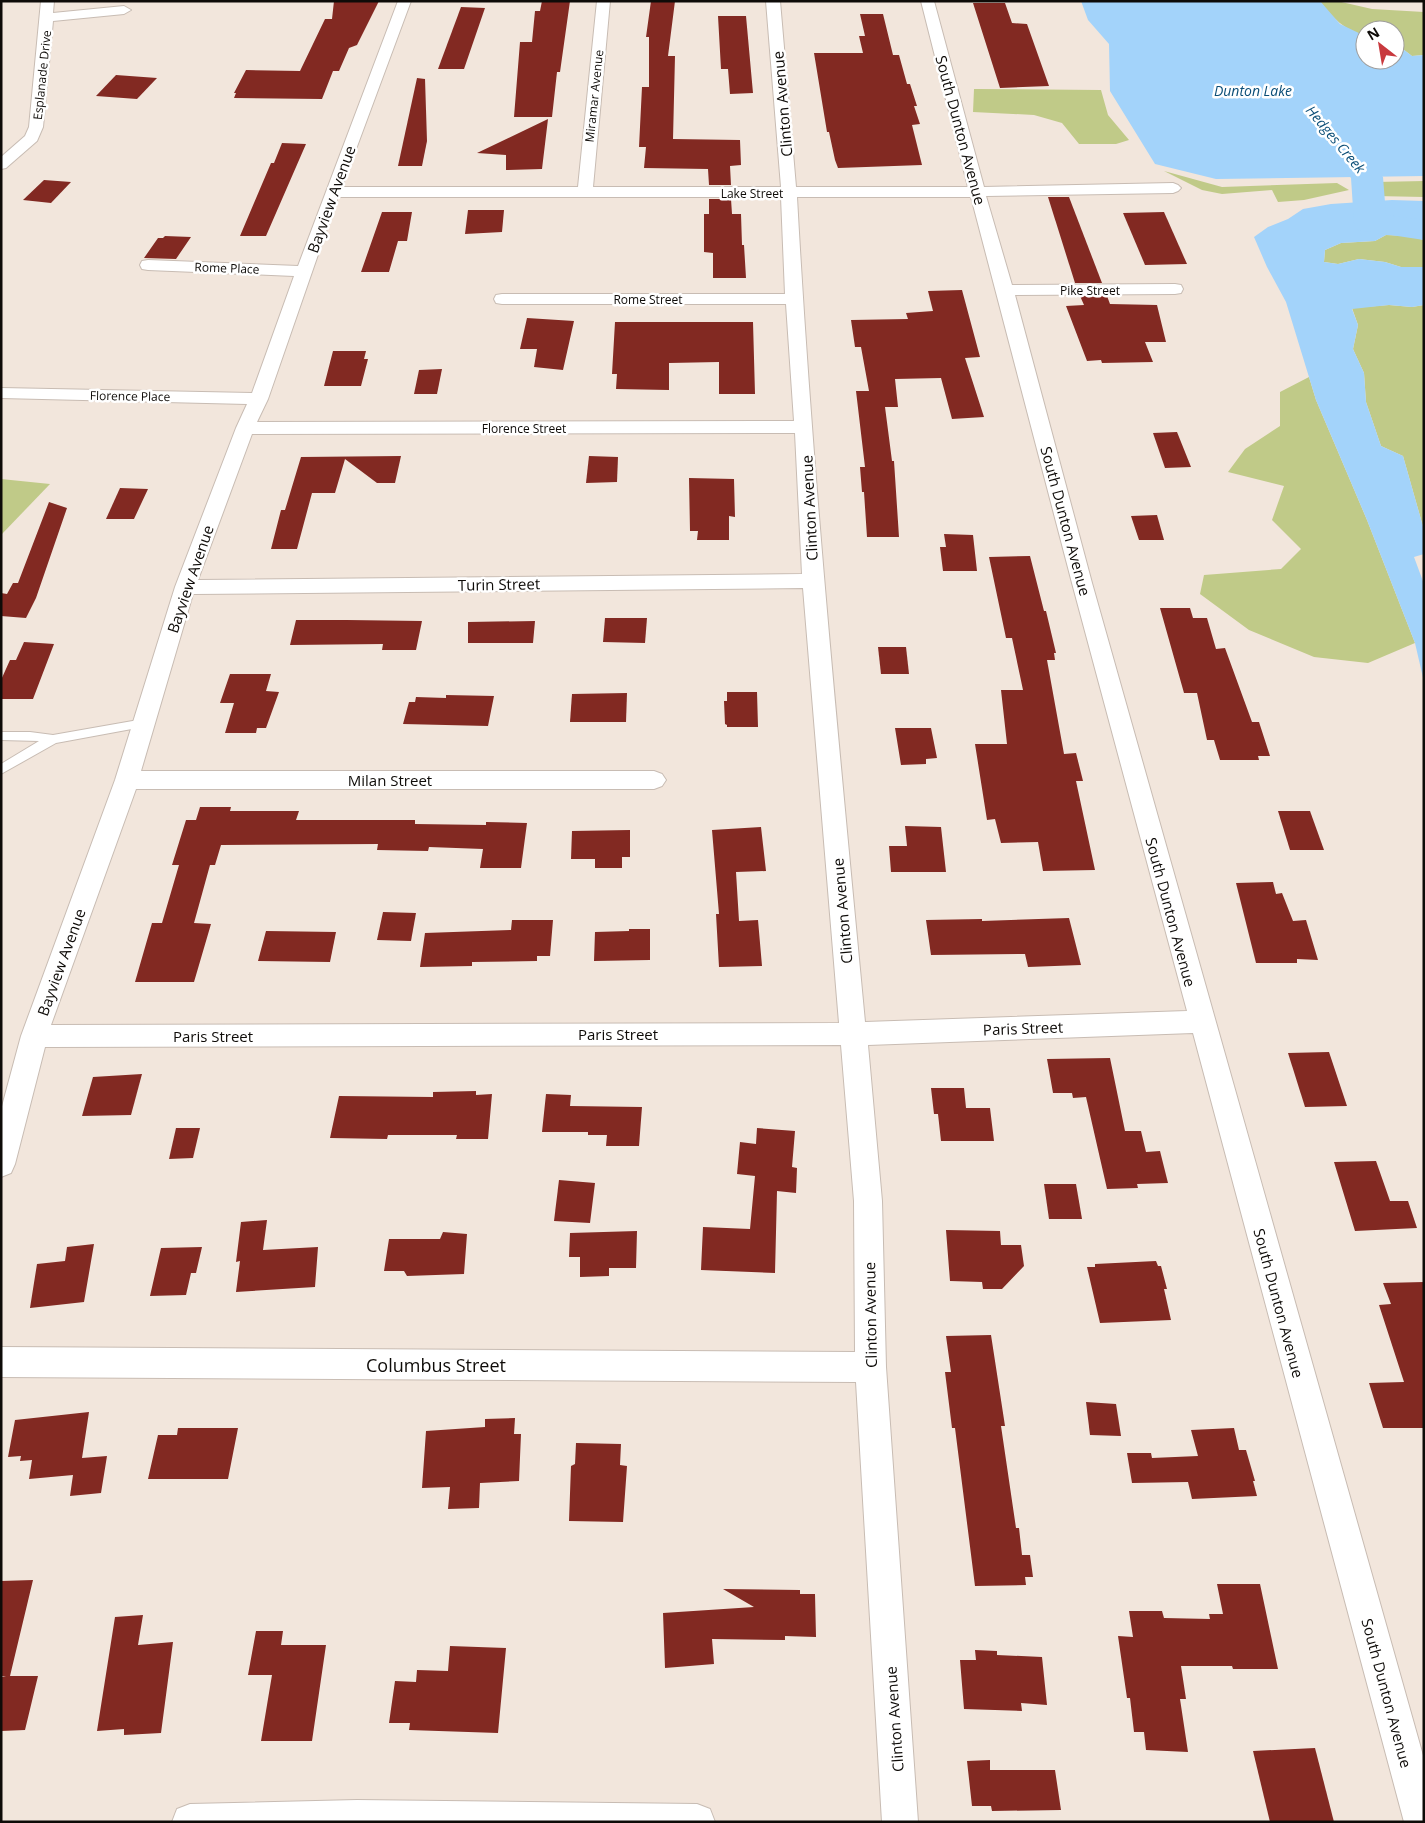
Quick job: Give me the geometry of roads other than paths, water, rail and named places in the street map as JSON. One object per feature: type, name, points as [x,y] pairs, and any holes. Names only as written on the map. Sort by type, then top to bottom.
[{"type":"street","name":"Esplanade Drive","points":[[3,162],[32,138],[36,128],[48,1]]},
{"type":"street","name":"Bayview Avenue","points":[[1,1164],[34,1036],[127,780],[185,587],[245,428],[259,399],[332,192],[405,1]]},
{"type":"street","name":"Miramar Avenue","points":[[585,191],[604,1]]},
{"type":"street","name":"Clinton Avenue","points":[[773,1],[789,193],[794,299],[813,581],[868,1201],[871,1367],[900,1822]]},
{"type":"street","name":"South Dunton Avenue","points":[[927,1],[957,120],[1006,290],[1082,583],[1201,1022],[1423,1822]]},
{"type":"street","points":[[47,18],[124,10]]},
{"type":"street","name":"Lake Street","points":[[332,192],[585,191],[789,193],[1173,188]]},
{"type":"street","name":"Rome Place","points":[[148,265],[305,271]]},
{"type":"street","name":"Pike Street","points":[[1006,290],[1176,289]]},
{"type":"street","name":"Rome Street","points":[[502,299],[794,299]]},
{"type":"street","name":"Florence Place","points":[[1,393],[259,399]]},
{"type":"street","name":"Florence Street","points":[[245,428],[804,427]]},
{"type":"street","name":"Turin Street","points":[[185,587],[813,581]]},
{"type":"street","name":"Milan Street","points":[[127,780],[654,780]]},
{"type":"street","name":"Paris Street","points":[[34,1036],[853,1034],[1201,1022]]},
{"type":"street","name":"Columbus Street","points":[[1,1362],[871,1367]]},
{"type":"street","points":[[190,1822],[357,1818],[697,1822]]},
{"type":"lane","points":[[1,736],[30,736],[53,739],[144,724]]},
{"type":"lane","points":[[1,770],[24,754],[53,739]]},
{"type":"water","name":"Dunton Lake","points":[[1081,1],[1320,1],[1340,24],[1355,31],[1355,70],[1405,70],[1405,51],[1412,56],[1424,55],[1424,176],[1216,179],[1155,164],[1110,91],[1109,44],[1088,20]]},
{"type":"water","points":[[1392,200],[1424,201],[1424,240],[1410,236],[1386,235],[1375,241],[1341,243],[1325,250],[1324,262],[1338,264],[1359,259],[1385,262],[1401,267],[1424,267],[1424,305],[1412,307],[1389,305],[1352,309],[1358,325],[1353,349],[1364,373],[1366,402],[1381,446],[1403,456],[1424,530],[1424,554],[1414,557],[1424,584],[1424,682],[1415,643],[1367,520],[1316,400],[1286,302],[1267,267],[1254,237],[1268,227],[1288,219],[1303,209],[1331,204]]},
{"type":"waterway","name":"Hedges Creek","points":[[1322,123],[1367,177],[1370,223],[1424,230]]}]
